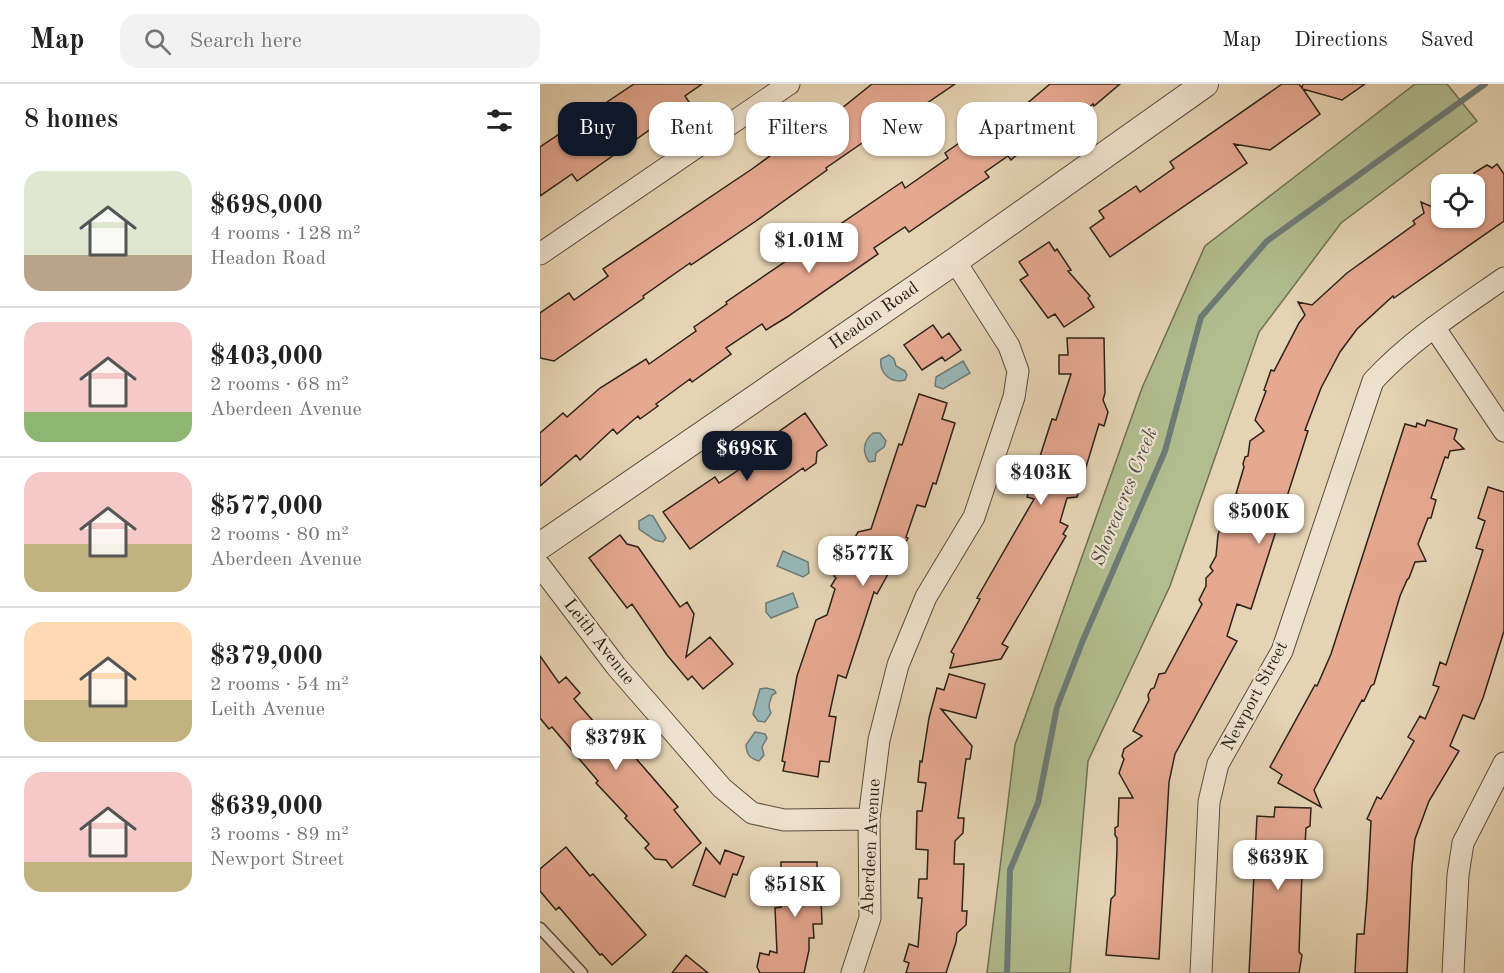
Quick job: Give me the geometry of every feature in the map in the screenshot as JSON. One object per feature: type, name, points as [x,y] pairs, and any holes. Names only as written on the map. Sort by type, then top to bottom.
[{"type":"street","points":[[540,254],[789,84]]},
{"type":"street","name":"Headon Road","points":[[540,546],[955,261],[1205,84]]},
{"type":"street","name":"Aberdeen Avenue","points":[[852,973],[870,918],[869,819],[879,740],[898,665],[926,597],[974,517],[1014,397],[1018,371],[1009,346],[955,261]]},
{"type":"street","name":"Newport Street","points":[[1201,973],[1209,802],[1218,764],[1282,651],[1373,381],[1395,357],[1504,278]]},
{"type":"street","points":[[1434,327],[1504,431]]},
{"type":"street","name":"Leith Avenue","points":[[540,566],[616,666],[722,788],[752,813],[784,820],[869,819]]},
{"type":"street","points":[[1453,973],[1458,875],[1463,843],[1504,763]]},
{"type":"lane","points":[[540,928],[582,973]]},
{"type":"green space","points":[[1415,84],[1447,84],[1477,121],[1341,223],[1259,332],[1170,586],[1088,761],[1070,973],[987,973],[1015,745],[1142,388],[1205,246]]},
{"type":"water","points":[[889,355],[894,359],[896,366],[905,371],[907,375],[905,380],[891,379],[884,373],[881,359]]},
{"type":"water","points":[[963,361],[970,373],[943,389],[935,386],[936,377]]},
{"type":"water","points":[[873,433],[880,433],[886,441],[884,447],[876,453],[875,461],[869,462],[865,454],[865,447]]},
{"type":"water","points":[[649,515],[653,516],[666,538],[663,542],[655,540],[639,529],[639,521]]},
{"type":"water","points":[[783,551],[808,562],[809,573],[803,577],[777,566]]},
{"type":"water","points":[[793,593],[798,607],[771,618],[766,612],[766,603]]},
{"type":"water","points":[[766,688],[776,693],[772,695],[769,706],[771,713],[765,722],[758,721],[753,714],[760,689]]},
{"type":"water","points":[[755,732],[765,734],[767,738],[762,747],[764,755],[759,761],[748,754],[746,748]]},
{"type":"building","points":[[634,84],[702,84],[685,96],[689,102],[649,102],[649,130],[637,139],[637,102],[607,102]]},
{"type":"building","points":[[872,84],[955,84],[929,102],[861,102],[861,144],[849,152],[849,102]]},
{"type":"building","points":[[1050,84],[1120,84],[1097,103],[1029,102]]},
{"type":"building","points":[[1282,84],[1299,84],[1302,88],[1303,84],[1365,84],[1342,100],[1303,89],[1320,114],[1270,150],[1234,144],[1247,163],[1110,257],[1090,228],[1104,218],[1099,211],[1136,186],[1140,192],[1174,168],[1170,162]]},
{"type":"building","points":[[558,135],[558,156],[612,156],[577,181],[572,174],[540,196],[540,147]]},
{"type":"building","points":[[957,145],[957,156],[1008,156],[985,172],[989,177],[909,232],[905,227],[874,248],[878,254],[787,317],[766,330],[762,324],[726,348],[731,354],[692,382],[690,379],[656,404],[658,406],[640,419],[638,416],[617,434],[613,429],[580,460],[576,455],[540,486],[540,433],[563,413],[567,417],[600,388],[646,359],[649,364],[696,331],[694,327],[727,304],[726,302],[902,182],[905,188],[948,158],[945,153]]},
{"type":"building","points":[[770,156],[843,156],[756,221],[691,265],[690,263],[554,361],[540,358],[540,313],[569,293],[574,300],[608,276],[603,269]]},
{"type":"building","points":[[1497,164],[1504,174],[1504,221],[1394,298],[1393,296],[1357,329],[1340,352],[1321,388],[1305,430],[1308,431],[1251,609],[1237,604],[1227,636],[1237,641],[1175,754],[1169,782],[1159,959],[1106,955],[1111,899],[1115,895],[1117,838],[1115,828],[1118,826],[1119,798],[1133,798],[1119,773],[1124,759],[1122,756],[1124,749],[1142,736],[1133,731],[1149,700],[1148,695],[1154,688],[1159,674],[1165,673],[1202,604],[1199,600],[1206,586],[1206,578],[1213,571],[1210,567],[1216,556],[1218,535],[1223,519],[1230,517],[1241,495],[1236,494],[1245,457],[1248,456],[1250,441],[1264,431],[1255,420],[1271,370],[1274,371],[1305,315],[1298,302],[1312,305],[1347,273],[1415,224],[1413,221],[1424,213],[1421,202],[1431,206],[1431,228],[1485,228],[1485,174],[1474,173],[1487,165],[1492,168]]},
{"type":"building","points":[[1049,242],[1055,251],[1057,249],[1071,270],[1068,271],[1090,296],[1088,298],[1094,307],[1064,327],[1055,314],[1048,318],[1020,280],[1028,275],[1019,262]]},
{"type":"building","points":[[933,325],[942,338],[949,333],[961,350],[945,361],[942,357],[922,370],[904,345]]},
{"type":"building","points":[[1067,338],[1104,338],[1105,393],[1103,400],[1108,412],[1104,426],[1099,424],[1077,497],[1067,498],[1060,522],[1068,526],[1063,534],[1066,536],[1002,644],[1008,647],[1001,659],[950,668],[954,654],[951,652],[980,599],[977,598],[1034,499],[1027,497],[1052,419],[1056,420],[1071,374],[1059,374],[1059,355],[1068,355]]},
{"type":"building","points":[[919,394],[947,403],[942,419],[955,423],[936,484],[933,483],[925,507],[917,505],[906,537],[908,538],[877,594],[874,592],[846,678],[838,675],[829,716],[836,717],[829,762],[820,761],[818,777],[783,771],[785,762],[782,761],[797,676],[816,620],[827,615],[835,589],[831,586],[836,578],[834,576],[858,532],[871,529],[899,444],[902,445]]},
{"type":"building","points":[[805,413],[827,445],[817,452],[816,463],[805,471],[803,468],[690,549],[663,512],[715,477],[719,483],[755,459],[750,452]]},
{"type":"building","points":[[1427,420],[1457,429],[1454,439],[1464,449],[1450,451],[1448,458],[1445,457],[1431,498],[1436,500],[1431,518],[1428,518],[1418,544],[1426,561],[1415,562],[1400,596],[1374,684],[1364,701],[1362,700],[1314,790],[1321,807],[1278,783],[1282,775],[1270,767],[1315,685],[1317,686],[1331,654],[1405,424],[1416,427],[1417,423],[1425,426]]},
{"type":"building","points":[[1488,487],[1504,492],[1504,631],[1483,698],[1474,719],[1463,715],[1450,746],[1459,751],[1429,801],[1415,839],[1407,973],[1355,973],[1357,934],[1364,934],[1367,898],[1371,821],[1367,819],[1377,797],[1381,799],[1414,741],[1408,737],[1420,716],[1425,719],[1439,687],[1433,685],[1440,662],[1446,665],[1483,550],[1476,548],[1485,521],[1478,518]]},
{"type":"building","points":[[620,535],[627,544],[638,547],[680,607],[687,602],[694,614],[686,657],[710,637],[733,664],[703,689],[692,676],[688,680],[667,655],[632,604],[627,608],[589,558]]},
{"type":"building","points":[[540,656],[559,683],[566,677],[580,693],[574,699],[601,730],[607,725],[678,807],[674,810],[701,843],[672,868],[666,860],[655,859],[645,848],[649,844],[625,818],[627,816],[596,783],[598,781],[552,727],[549,729],[540,718]]},
{"type":"building","points":[[949,674],[985,684],[976,718],[941,709],[972,746],[970,759],[966,759],[958,818],[964,818],[963,833],[955,841],[954,864],[964,864],[962,911],[967,911],[966,925],[957,933],[946,973],[906,973],[909,963],[904,961],[909,944],[918,947],[922,898],[918,898],[919,879],[927,879],[928,850],[916,849],[917,811],[922,811],[926,783],[918,782],[920,761],[922,762],[929,718],[937,688],[944,690]]},
{"type":"building","points":[[1275,807],[1311,808],[1310,826],[1306,828],[1304,862],[1306,871],[1302,874],[1299,952],[1302,955],[1299,973],[1249,973],[1257,816],[1274,817]]},
{"type":"building","points":[[566,847],[590,876],[593,874],[646,935],[612,965],[602,954],[600,955],[559,907],[556,910],[540,891],[540,869]]},
{"type":"building","points":[[706,848],[720,864],[725,850],[744,857],[737,875],[733,874],[725,897],[693,885]]},
{"type":"building","points":[[781,862],[817,862],[817,879],[826,878],[826,897],[821,897],[822,924],[813,924],[814,938],[809,938],[804,973],[760,973],[757,967],[760,953],[769,955],[770,951],[777,953],[775,908],[781,907]]},
{"type":"building","points":[[686,955],[708,973],[672,973]]},
{"type":"waterway","name":"Shoreacres Creek","points":[[1007,973],[1010,870],[1038,803],[1057,707],[1083,640],[1165,451],[1201,317],[1267,241],[1485,84]]}]
